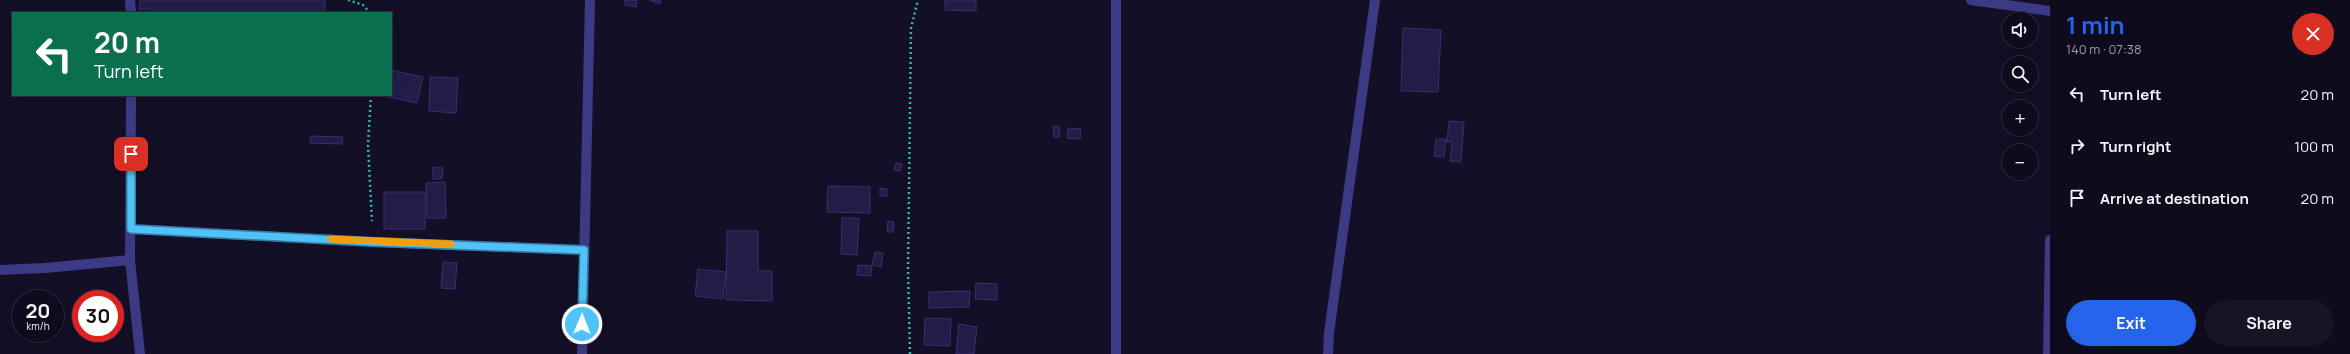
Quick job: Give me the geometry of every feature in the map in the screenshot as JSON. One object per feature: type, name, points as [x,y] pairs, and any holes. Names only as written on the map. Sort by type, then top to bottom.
[{"type":"street","points":[[130,0],[130,12]]},
{"type":"street","points":[[582,354],[590,0]]},
{"type":"street","points":[[1116,0],[1116,354]]},
{"type":"street","points":[[1328,354],[1330,325],[1375,0]]},
{"type":"street","points":[[1971,0],[2050,11]]},
{"type":"street","points":[[131,96],[130,260],[140,354]]},
{"type":"street","points":[[131,229],[373,242],[584,250]]},
{"type":"street","points":[[2048,354],[2050,240]]},
{"type":"street","points":[[0,270],[45,268],[130,260]]},
{"type":"path","points":[[348,0],[363,5],[369,12]]},
{"type":"path","points":[[910,354],[908,269],[911,28],[918,0]]},
{"type":"path","points":[[371,96],[368,145],[373,242]]},
{"type":"building","points":[[140,0],[325,0],[325,12],[151,12],[151,9],[139,9]]},
{"type":"building","points":[[625,0],[637,0],[636,7],[625,5]]},
{"type":"building","points":[[649,0],[661,0],[660,4]]},
{"type":"building","points":[[945,0],[976,0],[976,11],[945,10]]},
{"type":"building","points":[[1403,28],[1441,30],[1438,92],[1401,91]]},
{"type":"building","points":[[392,70],[423,77],[417,103],[385,96],[392,96]]},
{"type":"building","points":[[430,77],[458,78],[456,113],[429,111]]},
{"type":"building","points":[[1449,121],[1464,122],[1461,162],[1450,161],[1452,142],[1447,142]]},
{"type":"building","points":[[1053,126],[1059,126],[1060,137],[1054,137]]},
{"type":"building","points":[[1068,128],[1081,129],[1080,139],[1067,138]]},
{"type":"building","points":[[311,136],[343,137],[342,144],[310,143]]},
{"type":"building","points":[[1436,139],[1446,139],[1444,157],[1434,156]]},
{"type":"building","points":[[896,163],[902,164],[900,171],[894,170]]},
{"type":"building","points":[[433,167],[443,168],[442,179],[433,179]]},
{"type":"building","points":[[445,182],[446,218],[427,218],[426,183]]},
{"type":"building","points":[[828,186],[870,187],[870,213],[827,212]]},
{"type":"building","points":[[880,188],[887,189],[887,196],[880,196]]},
{"type":"building","points":[[384,192],[425,192],[425,229],[384,229]]},
{"type":"building","points":[[842,218],[859,218],[857,255],[841,254]]},
{"type":"building","points":[[888,221],[894,222],[893,232],[887,232]]},
{"type":"building","points":[[727,231],[758,231],[758,271],[772,271],[772,301],[726,300]]},
{"type":"building","points":[[875,252],[883,253],[881,267],[872,265]]},
{"type":"building","points":[[443,262],[457,263],[455,289],[441,288]]},
{"type":"building","points":[[858,265],[872,266],[871,276],[857,275]]},
{"type":"building","points":[[698,269],[726,272],[723,299],[695,296]]},
{"type":"building","points":[[976,283],[997,284],[997,300],[975,299]]},
{"type":"building","points":[[970,291],[969,307],[929,308],[929,292]]},
{"type":"building","points":[[925,318],[951,319],[950,346],[924,345]]},
{"type":"building","points":[[959,324],[977,327],[974,354],[956,354]]},
{"type":"slow traffic","points":[[331,239],[373,242],[451,244]]},
{"type":"route","points":[[131,154],[131,229],[278,235],[373,242],[584,250],[582,324]]}]
